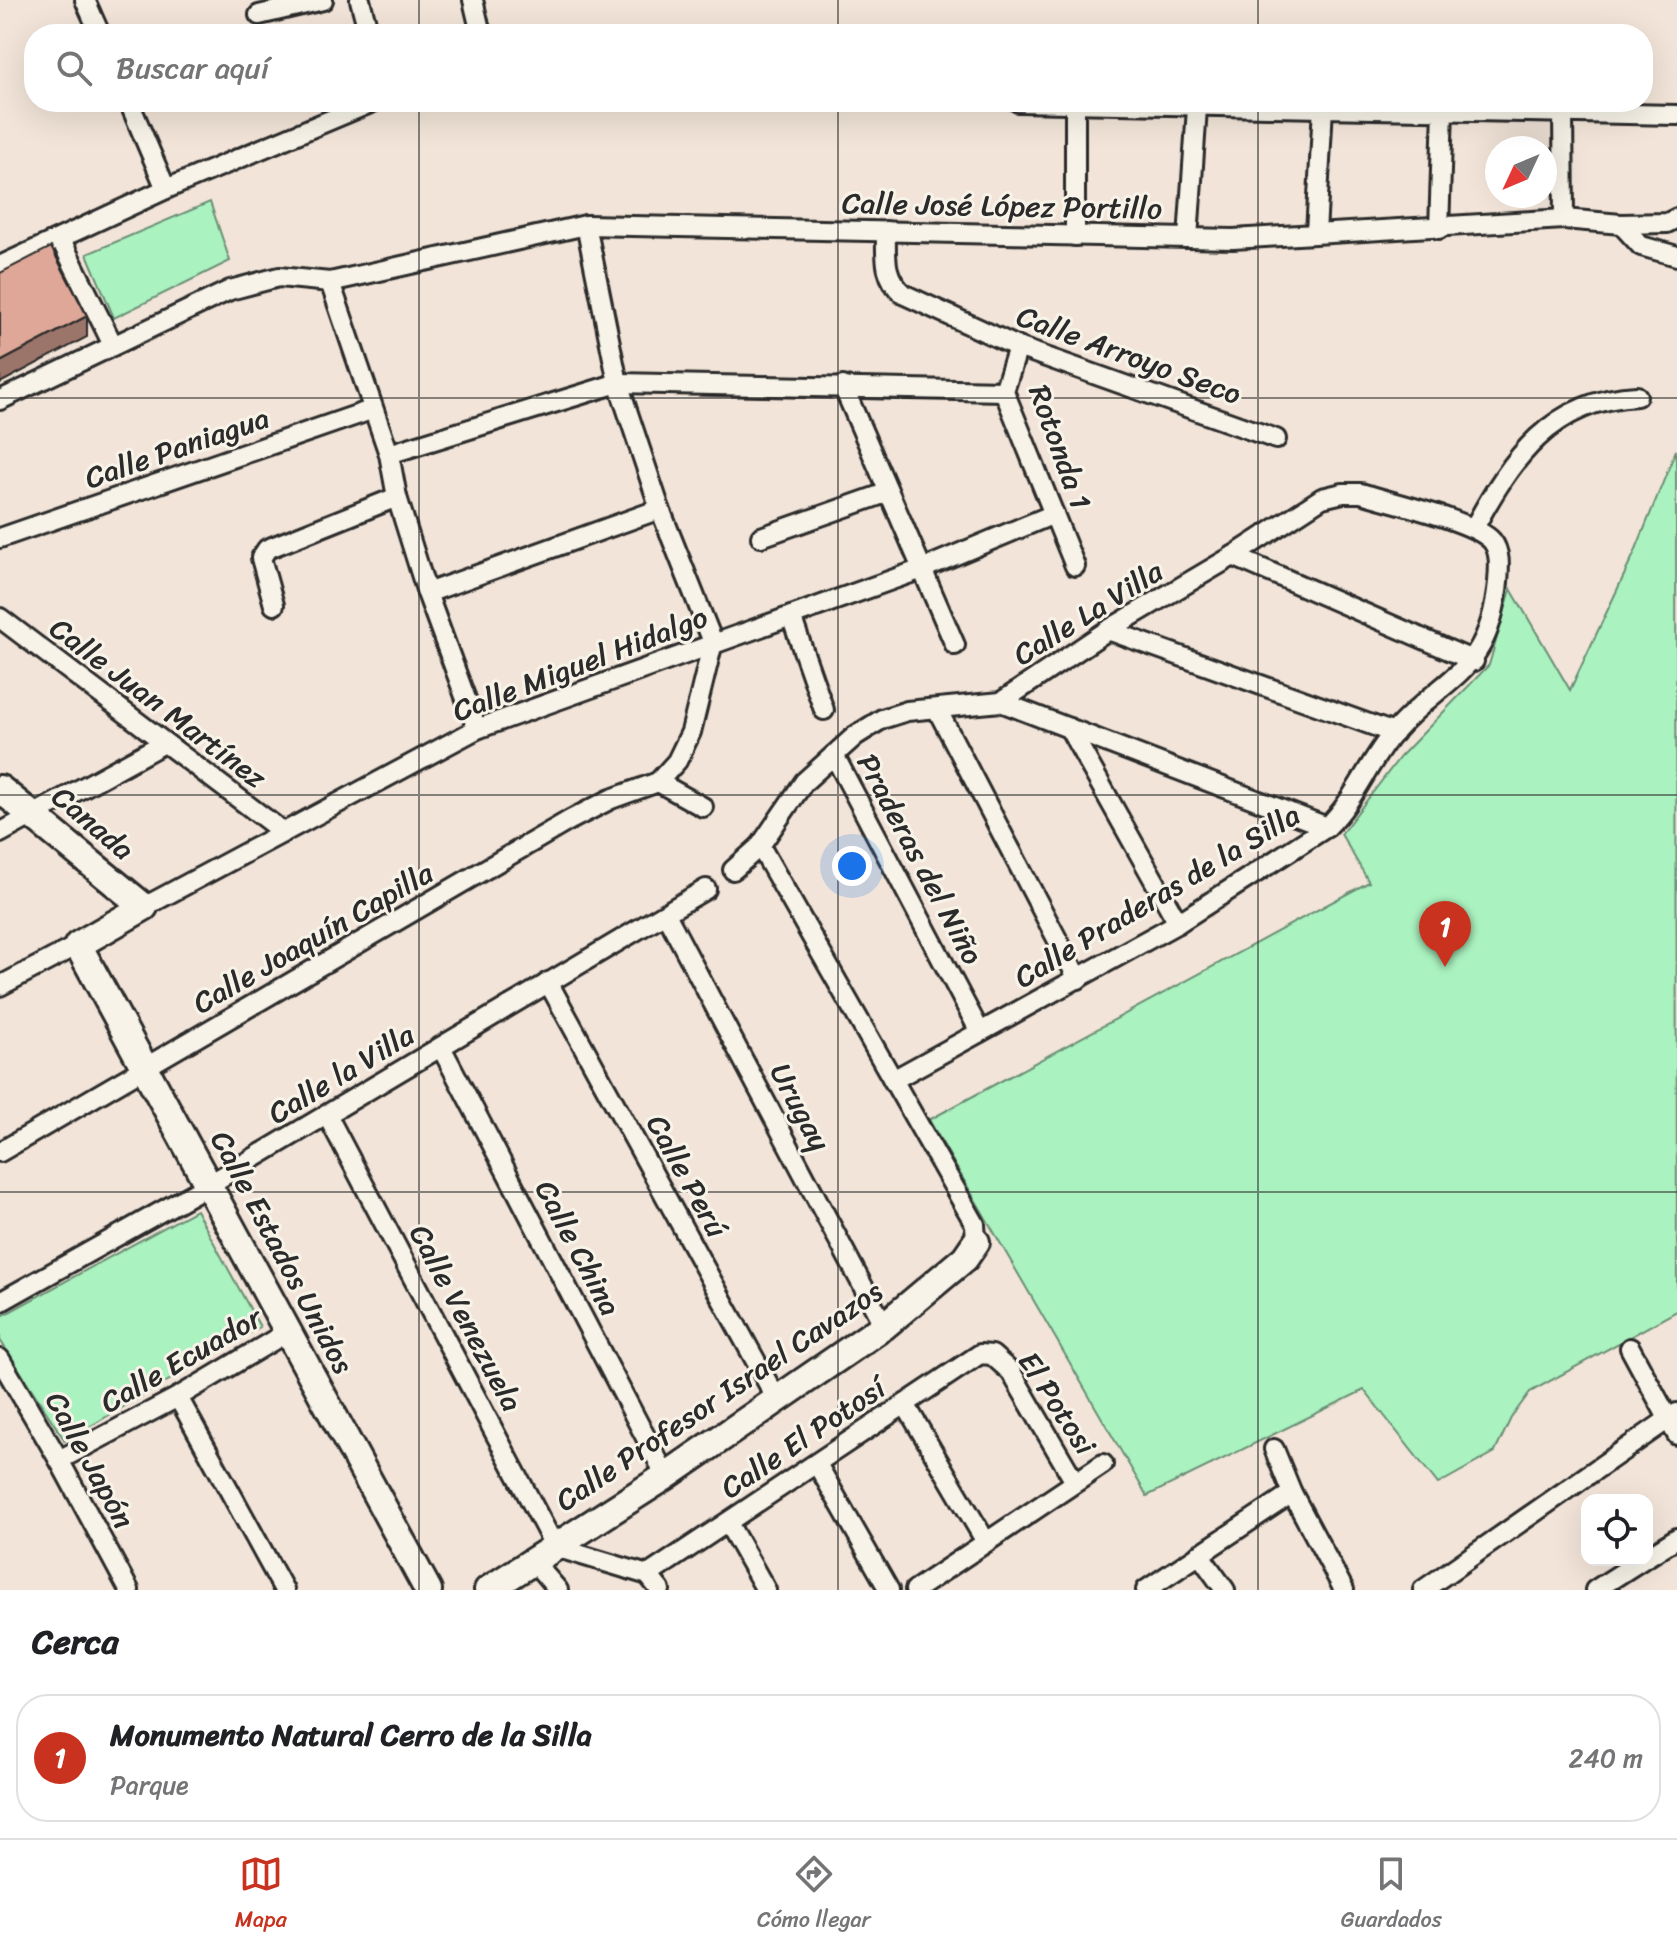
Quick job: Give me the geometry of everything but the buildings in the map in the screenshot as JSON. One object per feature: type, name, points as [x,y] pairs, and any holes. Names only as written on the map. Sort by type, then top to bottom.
[{"type":"street","points":[[85,0],[96,24]]},
{"type":"street","points":[[259,15],[323,0]]},
{"type":"street","points":[[360,0],[366,24]]},
{"type":"street","points":[[473,0],[479,24]]},
{"type":"street","points":[[133,112],[166,189]]},
{"type":"street","points":[[0,266],[166,189],[349,112]]},
{"type":"street","points":[[1075,112],[1075,236]]},
{"type":"street","points":[[1188,238],[1197,112]]},
{"type":"street","points":[[1316,233],[1323,112]]},
{"type":"street","points":[[1439,229],[1443,112]]},
{"type":"street","points":[[1564,219],[1563,112],[1677,115]]},
{"type":"street","name":"Calle José López Portillo","points":[[0,400],[230,290],[279,277],[330,282],[586,225],[1233,239],[1439,229],[1564,219],[1621,224],[1667,223],[1677,218]]},
{"type":"street","points":[[1621,224],[1641,246],[1677,256]]},
{"type":"street","points":[[586,225],[618,383],[660,509],[713,642],[691,732],[677,761],[658,782],[703,807]]},
{"type":"street","name":"Calle Arroyo Seco","points":[[886,231],[886,270],[892,285],[903,294],[1018,347],[1276,439]]},
{"type":"street","points":[[61,240],[113,345]]},
{"type":"street","points":[[330,282],[371,410],[389,454],[397,497],[427,593],[477,729]]},
{"type":"street","name":"Rotonda 1","points":[[1018,347],[1004,391],[1075,566]]},
{"type":"street","points":[[389,454],[618,383],[1004,391]]},
{"type":"street","points":[[843,386],[886,493],[955,645]]},
{"type":"street","points":[[1474,528],[1512,464],[1558,421],[1580,407],[1605,397],[1637,396]]},
{"type":"street","name":"Calle Paniagua","points":[[0,538],[371,410]]},
{"type":"street","points":[[761,537],[886,493]]},
{"type":"street","name":"Calle La Villa","points":[[733,870],[760,846],[797,791],[855,736],[882,719],[907,711],[1001,702],[1108,630],[1233,556],[1322,498],[1361,493],[1474,528]]},
{"type":"street","points":[[274,605],[261,558],[267,549],[397,497]]},
{"type":"street","points":[[427,593],[660,509]]},
{"type":"street","name":"Calle Miguel Hidalgo","points":[[144,907],[477,729],[922,569],[1054,514]]},
{"type":"street","name":"Calle Praderas de la Silla","points":[[893,1080],[1178,923],[1327,827],[1345,810],[1394,733],[1474,661],[1494,611],[1499,558],[1494,543],[1474,528]]},
{"type":"street","points":[[1233,556],[1474,661]]},
{"type":"street","points":[[791,616],[824,710]]},
{"type":"street","name":"Calle Juan Martínez","points":[[0,618],[283,832]]},
{"type":"street","points":[[1108,630],[1394,733]]},
{"type":"street","points":[[1001,702],[1327,827]]},
{"type":"street","points":[[937,709],[1078,979]]},
{"type":"street","points":[[1069,728],[1178,923]]},
{"type":"street","points":[[0,833],[164,743]]},
{"type":"street","name":"Praderas del Niño","points":[[834,755],[980,1032]]},
{"type":"street","name":"Calle Joaquín Capilla","points":[[0,1152],[570,820],[611,799],[658,782]]},
{"type":"street","name":"Canada","points":[[0,789],[144,907]]},
{"type":"street","points":[[760,846],[975,1224],[976,1242]]},
{"type":"street","name":"Calle la Villa","points":[[0,1302],[210,1184],[706,889]]},
{"type":"street","points":[[0,986],[144,907]]},
{"type":"street","name":"Urugay","points":[[666,914],[884,1326]]},
{"type":"street","name":"Calle Estados Unidos","points":[[78,945],[428,1590]]},
{"type":"street","name":"Calle Perú","points":[[548,982],[776,1398]]},
{"type":"street","name":"Calle China","points":[[441,1047],[666,1476]]},
{"type":"street","name":"Calle Venezuela","points":[[327,1115],[555,1547]]},
{"type":"street","name":"Calle Profesor Israel Cavazos","points":[[488,1590],[666,1476],[884,1326],[965,1258],[976,1242]]},
{"type":"street","name":"Calle Ecuador","points":[[59,1460],[178,1397],[289,1331]]},
{"type":"street","points":[[1423,1590],[1674,1422],[1630,1348]]},
{"type":"street","name":"Calle El Potosí","points":[[648,1575],[972,1357],[992,1355]]},
{"type":"street","name":"El Potosi","points":[[992,1355],[1011,1372],[1075,1482]]},
{"type":"street","name":"Calle Japón","points":[[0,1359],[129,1590]]},
{"type":"street","points":[[178,1397],[284,1590]]},
{"type":"street","points":[[905,1404],[986,1542]]},
{"type":"street","points":[[1274,1449],[1292,1493],[1344,1590]]},
{"type":"street","points":[[817,1464],[889,1590]]},
{"type":"street","points":[[915,1590],[1103,1464]]},
{"type":"street","points":[[1146,1590],[1292,1493]]},
{"type":"street","points":[[728,1523],[766,1590]]},
{"type":"street","points":[[1653,1554],[1677,1538]]},
{"type":"street","points":[[555,1547],[648,1575],[660,1590]]},
{"type":"street","points":[[1199,1554],[1225,1590]]},
{"type":"street","points":[[534,1562],[558,1590]]},
{"type":"street","points":[[1595,1590],[1634,1566]]},
{"type":"green space","points":[[210,202],[230,261],[114,318],[87,254]]},
{"type":"green space","points":[[1676,450],[1677,1311],[1530,1392],[1511,1418],[1495,1452],[1438,1484],[1364,1390],[1147,1496],[929,1120],[1369,882],[1341,834],[1400,757],[1489,665],[1511,589],[1570,690],[1634,554]]},
{"type":"green space","points":[[196,1210],[260,1327],[65,1441],[0,1340],[0,1317]]},
{"type":"place","name":"Monumento Natural Cerro de la Silla","points":[[1445,967]]}]
